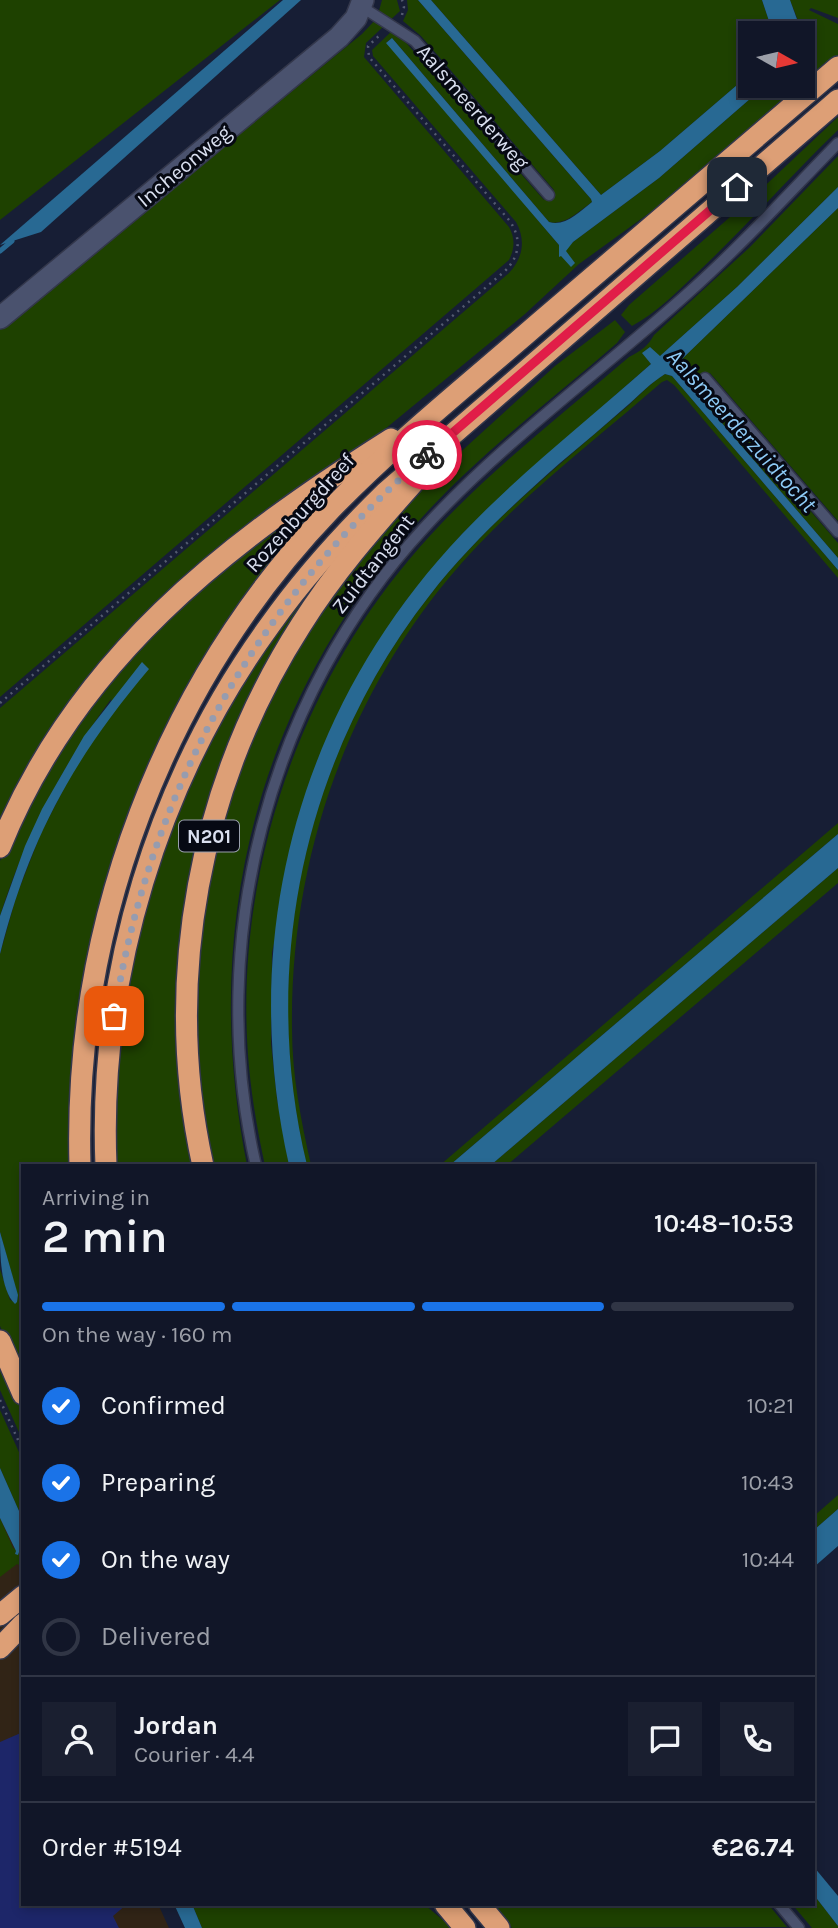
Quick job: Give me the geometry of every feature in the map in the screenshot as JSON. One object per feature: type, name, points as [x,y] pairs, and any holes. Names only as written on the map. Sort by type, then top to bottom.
[{"type":"highway","name":"Rozenburgdreef","points":[[80,1164],[86,1030],[98,957],[126,850],[167,749],[212,665],[271,579],[330,510],[446,404],[838,67]]},
{"type":"highway","name":"N201","points":[[106,1164],[105,1127],[110,1054],[125,953],[153,851],[201,737],[253,650],[319,562],[385,493],[838,100]]},
{"type":"highway","points":[[0,847],[26,790],[69,719],[105,670],[143,629],[222,559],[318,485],[446,404]]},
{"type":"highway","name":"N201","points":[[203,1164],[191,1093],[187,974],[198,883],[214,815],[232,762],[268,681],[316,602],[360,543],[464,423]]},
{"type":"highway","points":[[0,1341],[21,1389]]},
{"type":"highway","points":[[0,1615],[21,1598]]},
{"type":"highway","points":[[0,1647],[21,1626]]},
{"type":"highway","points":[[447,1906],[465,1928]]},
{"type":"highway","points":[[481,1906],[499,1928]]},
{"type":"street","name":"Incheonweg","points":[[0,318],[339,37],[352,23],[363,4]]},
{"type":"lane","name":"Aalsmeerderweg","points":[[363,4],[421,47],[549,195]]},
{"type":"lane","name":"Zuidtangent","points":[[256,1164],[247,1121],[238,1047],[238,983],[243,921],[257,844],[275,780],[298,721],[327,663],[362,606],[385,575],[443,508],[693,289],[838,143]]},
{"type":"lane","points":[[705,378],[838,532]]},
{"type":"lane","points":[[781,1906],[799,1928]]},
{"type":"path","points":[[0,703],[514,261],[518,242],[512,224],[369,57],[369,44],[402,15],[402,0]]},
{"type":"path","points":[[0,1400],[21,1447]]},
{"type":"shaded area","points":[[0,1518],[21,1550],[21,1906],[159,1906],[169,1928],[0,1928]]},
{"type":"green space","points":[[0,0],[280,0],[0,220]]},
{"type":"green space","points":[[382,0],[397,0],[400,11],[366,43],[364,57],[509,227],[513,243],[509,260],[0,697],[0,330],[362,34],[377,18]]},
{"type":"green space","points":[[407,0],[418,0],[591,199],[592,202],[572,217],[561,222],[549,222],[392,38],[387,42],[559,245],[559,256],[573,242],[659,178],[751,98],[788,98],[677,193],[579,264],[525,314],[385,429],[237,541],[158,607],[0,834],[0,708],[509,273],[520,255],[522,242],[516,222],[373,56],[372,50],[394,29],[544,200],[554,190],[421,36],[403,21],[408,10]]},
{"type":"green space","points":[[431,0],[762,0],[769,21],[738,21],[738,84],[660,151],[601,195]]},
{"type":"green space","points":[[790,0],[838,0],[838,18],[811,8],[809,10],[838,24],[838,55],[816,74],[816,21],[798,21]]},
{"type":"green space","points":[[838,117],[838,130],[674,294],[632,326],[621,315],[629,305],[753,197]]},
{"type":"green space","points":[[838,156],[838,187],[737,287],[659,357],[650,347],[643,353],[651,364],[524,475],[462,534],[405,602],[341,707],[316,764],[272,952],[271,1044],[277,1099],[289,1164],[265,1164],[249,1067],[246,997],[251,927],[263,858],[282,790],[307,725],[338,662],[376,603],[443,522],[521,449],[629,357],[644,348],[654,335],[750,247]]},
{"type":"green space","points":[[838,208],[838,521],[710,373],[699,381],[838,543],[838,558],[678,372],[682,359]]},
{"type":"green space","points":[[615,320],[625,332],[617,343],[496,446],[427,512],[369,582],[321,657],[283,735],[256,816],[238,901],[231,987],[234,1075],[247,1164],[208,1164],[196,1091],[197,923],[236,764],[310,620],[411,497],[555,366]]},
{"type":"green space","points":[[665,374],[672,376],[838,570],[838,578],[667,380],[551,476],[471,552],[411,628],[379,680],[352,734],[330,790],[313,848],[301,907],[294,968],[292,1029],[298,1098],[311,1164],[307,1164],[293,1091],[288,1016],[291,941],[303,866],[323,794],[351,724],[387,657],[430,595],[460,559],[526,494]]},
{"type":"green space","points":[[319,492],[326,501],[134,804],[105,888],[71,1164],[21,1164],[21,1377],[0,1326],[0,1269],[10,1300],[17,1302],[18,1297],[0,1232],[0,954],[16,897],[41,833],[76,765],[113,711],[111,699],[76,750],[46,803],[21,858],[0,916],[0,861],[40,775],[152,627]]},
{"type":"green space","points":[[354,537],[311,600],[196,866],[198,1164],[115,1164],[117,1089],[124,1012],[133,958],[163,851],[207,747],[234,697],[296,605]]},
{"type":"green space","points":[[838,823],[838,834],[451,1164],[441,1164]]},
{"type":"green space","points":[[838,868],[838,883],[508,1164],[492,1164]]},
{"type":"green space","points":[[0,1354],[21,1401],[21,1437],[0,1390]]},
{"type":"green space","points":[[0,1410],[21,1457],[21,1515],[0,1468]]},
{"type":"green space","points":[[838,1495],[838,1509],[815,1529],[815,1515]]},
{"type":"green space","points":[[0,1518],[13,1548],[21,1552],[21,1566],[17,1564],[0,1577]]},
{"type":"green space","points":[[815,1896],[838,1928],[812,1928],[794,1906],[815,1906]]},
{"type":"green space","points":[[193,1906],[426,1906],[452,1928],[202,1928]]},
{"type":"green space","points":[[493,1906],[770,1906],[787,1927],[512,1928]]},
{"type":"water","points":[[283,0],[301,0],[41,232],[0,245]]},
{"type":"water","points":[[418,0],[431,0],[601,195],[660,151],[738,84],[738,98],[751,98],[659,178],[573,242],[566,251],[575,263],[571,267],[559,257],[559,245],[386,43],[392,38],[549,222],[572,218],[592,202]]},
{"type":"water","points":[[762,0],[790,0],[798,21],[769,21]]},
{"type":"water","points":[[838,187],[838,208],[682,359],[678,372],[838,558],[838,570],[672,376],[665,374],[543,478],[460,559],[430,595],[387,657],[351,724],[323,794],[303,866],[292,940],[288,1015],[293,1091],[307,1164],[289,1164],[275,1079],[271,994],[278,910],[295,828],[322,749],[359,673],[406,601],[484,511],[651,364],[642,353],[650,347],[660,356],[737,287]]},
{"type":"water","points":[[142,662],[149,669],[98,735],[57,802],[25,874],[0,954],[0,916],[25,846],[42,809],[84,736]]},
{"type":"water","points":[[838,834],[838,868],[492,1164],[451,1164]]},
{"type":"water","points":[[0,1232],[18,1295],[15,1304],[6,1290]]},
{"type":"water","points":[[0,1468],[21,1515],[21,1552],[18,1555],[15,1554],[0,1518]]},
{"type":"water","points":[[838,1509],[838,1546],[815,1566],[815,1529]]},
{"type":"water","points":[[815,1868],[838,1896],[838,1926],[815,1896]]},
{"type":"water","points":[[175,1906],[193,1906],[202,1928],[185,1928]]},
{"type":"building","points":[[21,1733],[21,1906],[125,1906],[113,1916],[119,1928],[0,1928],[0,1742]]},
{"type":"waterway","points":[[0,251],[12,241]]},
{"type":"way so far","points":[[114,1016],[133,920],[153,851],[201,737],[233,680],[291,596],[346,531],[427,455]]},
{"type":"route","points":[[427,455],[737,187]]},
{"type":"water label","name":"Aalsmeerderzuidtocht","points":[[742,430]]}]
